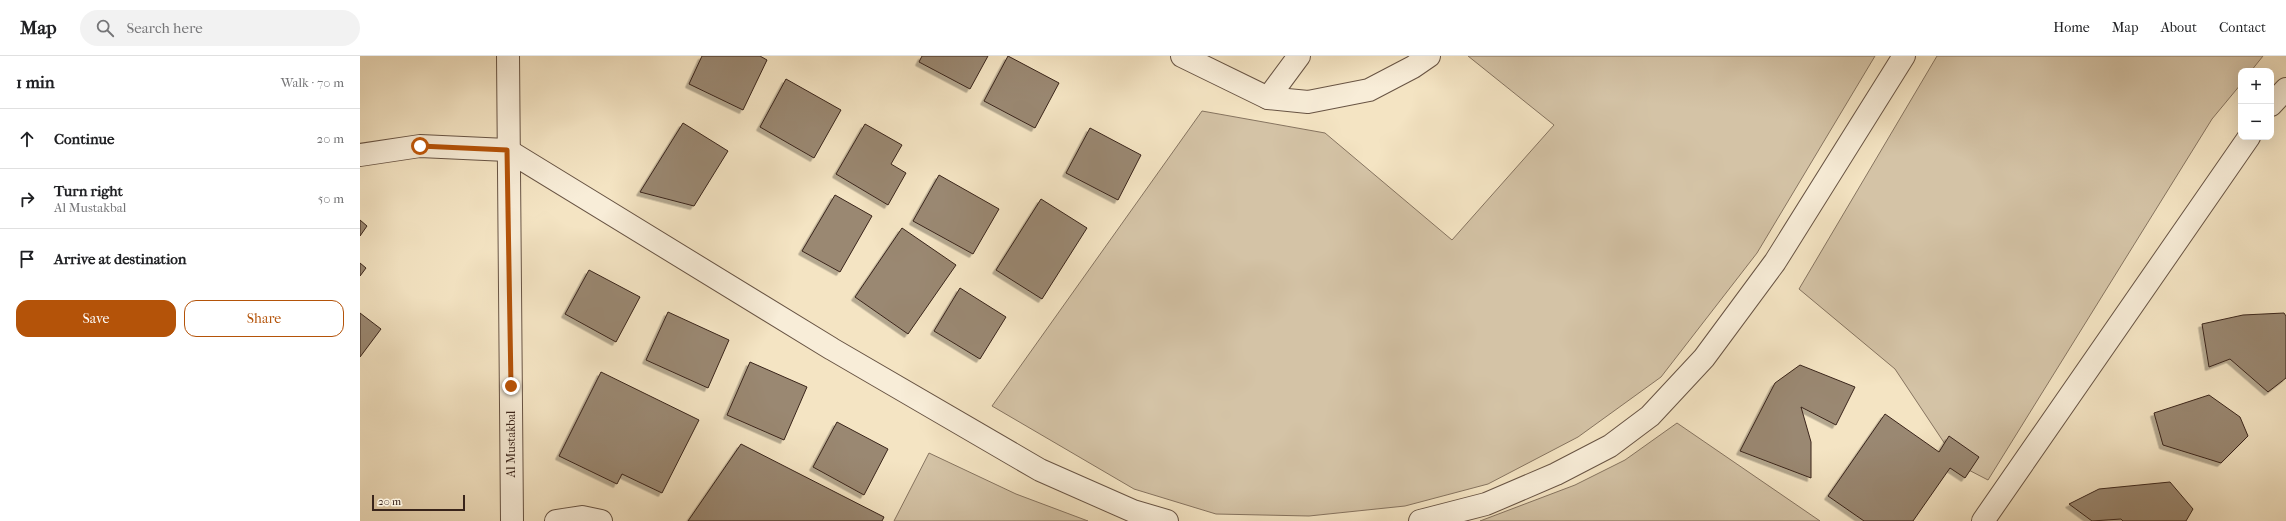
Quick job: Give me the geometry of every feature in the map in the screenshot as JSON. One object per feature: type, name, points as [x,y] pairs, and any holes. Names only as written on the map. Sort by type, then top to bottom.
[{"type":"street","name":"Al Mustakbal","points":[[508,56],[507,150],[512,521]]},
{"type":"street","points":[[1182,56],[1268,98],[1308,102],[1369,90],[1413,67],[1429,56]]},
{"type":"street","points":[[1268,98],[1299,56]]},
{"type":"street","points":[[1420,521],[1486,504],[1556,474],[1610,446],[1650,416],[1704,358],[1775,262],[1904,56]]},
{"type":"street","points":[[2272,104],[2286,89]]},
{"type":"street","points":[[1983,521],[2247,140]]},
{"type":"street","points":[[360,155],[420,146],[507,150],[826,345],[1040,470],[1133,511],[1167,521]]},
{"type":"street","points":[[556,521],[582,517],[601,521]]},
{"type":"shaded area","points":[[1468,56],[1875,56],[1757,253],[1661,377],[1578,437],[1488,484],[1405,506],[1309,516],[1216,514],[1134,489],[992,406],[1202,111],[1325,133],[1452,240],[1554,125]]},
{"type":"shaded area","points":[[1937,56],[2263,56],[2253,68],[2238,68],[2238,88],[2212,119],[1988,480],[1959,465],[1895,369],[1799,289]]},
{"type":"shaded area","points":[[1677,423],[1820,521],[1480,521],[1575,485],[1625,460]]},
{"type":"shaded area","points":[[929,453],[1016,494],[1088,521],[894,521]]},
{"type":"building","points":[[702,56],[760,56],[767,60],[743,110],[689,84]]},
{"type":"building","points":[[922,56],[988,56],[970,89],[919,62]]},
{"type":"building","points":[[1008,56],[1059,83],[1035,128],[984,101]]},
{"type":"building","points":[[786,79],[841,110],[814,158],[760,127]]},
{"type":"building","points":[[683,123],[728,151],[694,206],[640,192]]},
{"type":"building","points":[[865,124],[902,145],[891,164],[906,173],[888,205],[836,174]]},
{"type":"building","points":[[1090,128],[1141,155],[1118,200],[1066,173]]},
{"type":"building","points":[[939,175],[999,209],[973,254],[913,221]]},
{"type":"building","points":[[835,195],[872,216],[840,272],[802,251]]},
{"type":"building","points":[[1041,199],[1087,228],[1042,299],[996,270]]},
{"type":"building","points":[[360,220],[367,226],[360,236]]},
{"type":"building","points":[[902,228],[956,265],[908,334],[855,297]]},
{"type":"building","points":[[360,263],[366,268],[360,276]]},
{"type":"building","points":[[589,270],[640,297],[616,342],[565,314]]},
{"type":"building","points":[[960,288],[1006,317],[980,359],[934,331]]},
{"type":"building","points":[[668,312],[729,340],[708,388],[646,360]]},
{"type":"building","points":[[360,313],[381,329],[360,357]]},
{"type":"building","points":[[2284,313],[2286,316],[2286,378],[2268,392],[2230,359],[2209,367],[2202,324],[2243,315]]},
{"type":"building","points":[[750,362],[807,387],[784,440],[727,415]]},
{"type":"building","points":[[1800,365],[1855,387],[1836,425],[1801,407],[1811,442],[1811,478],[1740,451],[1775,383]]},
{"type":"building","points":[[601,372],[699,420],[662,493],[622,474],[617,484],[559,456]]},
{"type":"building","points":[[2209,395],[2240,417],[2248,436],[2221,463],[2163,445],[2154,413]]},
{"type":"building","points":[[1885,414],[1939,452],[1949,436],[1979,457],[1965,478],[1950,468],[1913,521],[1864,521],[1828,496]]},
{"type":"building","points":[[837,422],[888,449],[864,495],[813,467]]},
{"type":"building","points":[[741,444],[884,517],[882,521],[688,521]]},
{"type":"building","points":[[2170,482],[2193,509],[2186,521],[2123,521],[2121,519],[2092,521],[2069,504],[2099,489]]},
{"type":"route","points":[[420,146],[507,150],[511,386]]}]
